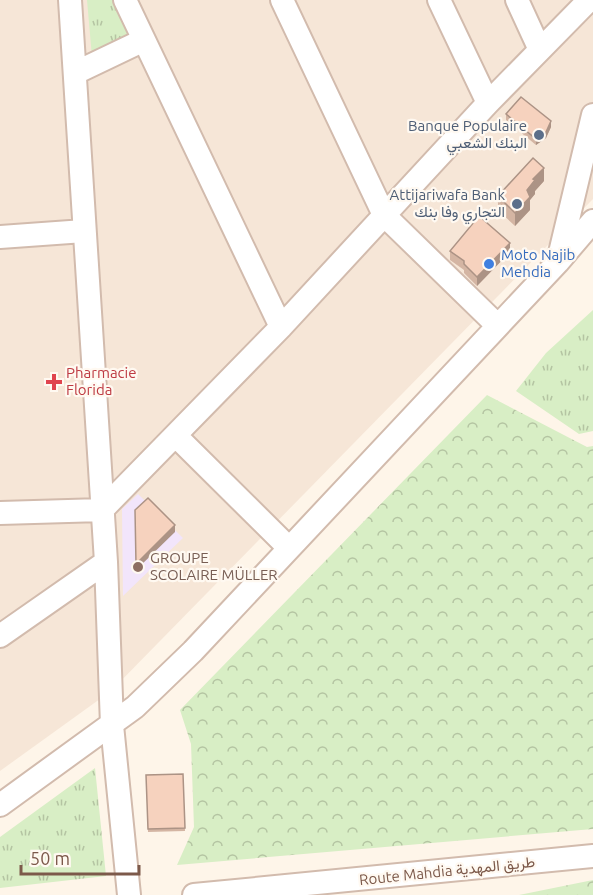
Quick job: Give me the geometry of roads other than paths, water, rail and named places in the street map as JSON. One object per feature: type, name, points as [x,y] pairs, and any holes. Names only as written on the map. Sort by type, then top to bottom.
[{"type":"street","points":[[70,0],[106,562],[112,725],[129,895]]},
{"type":"street","points":[[125,0],[281,327]]},
{"type":"street","points":[[282,0],[384,215],[497,325]]},
{"type":"street","points":[[439,0],[488,103]]},
{"type":"street","points":[[517,0],[540,50]]},
{"type":"street","points":[[0,513],[102,510],[281,327],[488,103],[589,0]]},
{"type":"street","points":[[75,73],[144,40]]},
{"type":"street","points":[[558,262],[593,115]]},
{"type":"street","points":[[0,805],[135,707],[193,651],[558,262],[593,221]]},
{"type":"street","points":[[0,237],[84,231]]},
{"type":"street","points":[[176,436],[289,548]]},
{"type":"street","points":[[0,636],[106,562]]},
{"type":"street","name":"Route Mahdia طريق المهدية","points":[[194,895],[593,856]]},
{"type":"place","name":"Banque Populaire البنك الشعبي","points":[[539,135]]},
{"type":"place","name":"Attijariwafa Bank التجاري وفا بنك","points":[[517,204]]},
{"type":"place","name":"Moto Najib Mehdia","points":[[489,264]]},
{"type":"place","name":"Pharmacie Florida","points":[[54,382]]},
{"type":"place","name":"GROUPE SCOLAIRE MÜLLER","points":[[138,567]]}]
